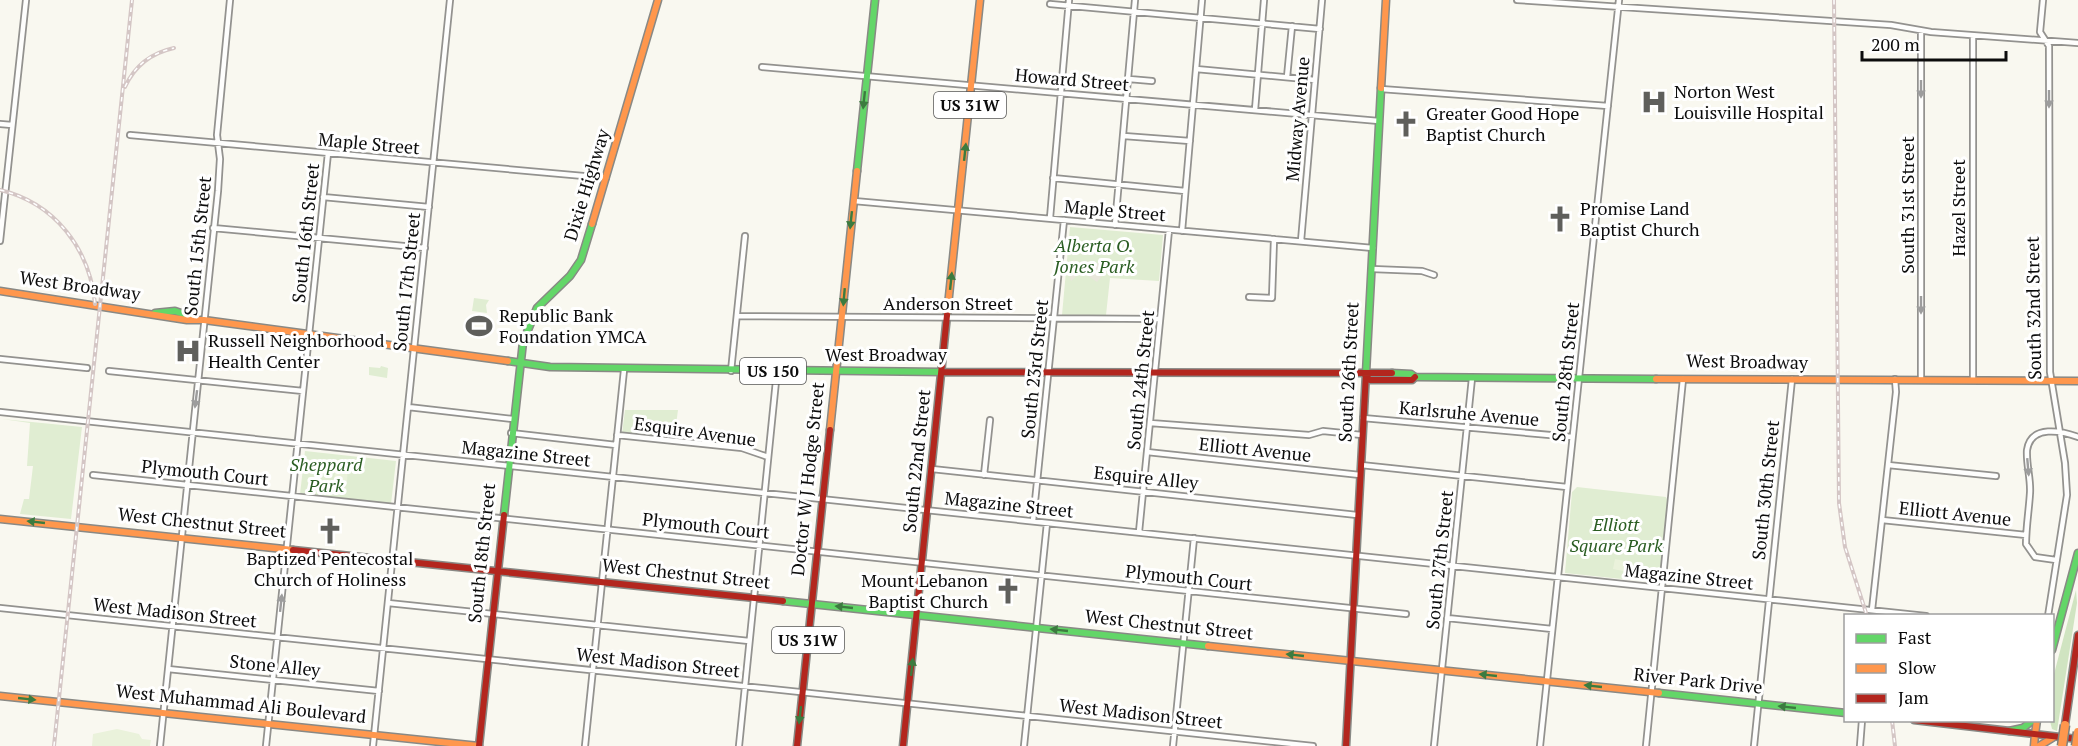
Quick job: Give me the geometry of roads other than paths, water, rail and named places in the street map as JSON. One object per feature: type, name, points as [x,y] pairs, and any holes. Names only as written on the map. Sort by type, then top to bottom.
[{"type":"main road","name":"Dixie Highway","points":[[519,364],[526,332],[537,308],[570,276],[582,260],[658,0]]},
{"type":"main road","name":"Doctor W J Hodge Street","points":[[797,746],[874,0]]},
{"type":"main road","name":"South 22nd Street","points":[[903,746],[980,0]]},
{"type":"main road","name":"South 26th Street","points":[[1346,746],[1386,0]]},
{"type":"main road","name":"West Broadway","points":[[0,291],[155,313],[161,310],[190,314],[199,319],[519,364],[624,370],[1365,375],[1370,380],[1412,380],[1415,377],[2078,381]]},
{"type":"main road","name":"South 18th Street","points":[[479,746],[519,364]]},
{"type":"main road","name":"West Chestnut Street","points":[[0,519],[1547,682]]},
{"type":"main road","points":[[2054,643],[2078,554]]},
{"type":"main road","points":[[2062,746],[2078,635]]},
{"type":"main road","name":"River Park Drive","points":[[1547,682],[1844,713]]},
{"type":"main road","name":"West Muhammad Ali Boulevard","points":[[0,696],[479,746]]},
{"type":"main road","points":[[1931,722],[2078,739]]},
{"type":"main road","points":[[2009,731],[2023,728],[2032,722]]},
{"type":"main road","points":[[2034,746],[2035,722]]},
{"type":"main road","points":[[2076,746],[2078,732]]},
{"type":"main road","points":[[2039,746],[2046,740],[2058,737]]},
{"type":"street","points":[[0,241],[26,0]]},
{"type":"street","name":"South 15th Street","points":[[160,746],[198,380],[199,319],[220,169],[218,143],[230,0]]},
{"type":"street","name":"South 17th Street","points":[[373,746],[450,0]]},
{"type":"street","points":[[1115,225],[1135,0]]},
{"type":"street","points":[[1182,231],[1202,0]]},
{"type":"street","points":[[1254,110],[1264,0]]},
{"type":"street","name":"Midway Avenue","points":[[1300,241],[1322,0]]},
{"type":"street","points":[[1517,0],[1891,25],[1921,31],[2078,43]]},
{"type":"street","name":"South 28th Street","points":[[1540,746],[1619,0]]},
{"type":"street","name":"South 32nd Street","points":[[2043,0],[2040,32],[2048,41],[2051,381],[2067,495],[2048,614]]},
{"type":"street","points":[[1050,219],[1069,3]]},
{"type":"street","points":[[1050,4],[1069,3],[1134,12],[1320,29]]},
{"type":"street","points":[[1287,77],[1292,26]]},
{"type":"street","name":"South 31st Street","points":[[1921,31],[1921,379]]},
{"type":"street","name":"Hazel Street","points":[[1973,36],[1973,380]]},
{"type":"street","name":"Howard Street","points":[[762,68],[867,75],[1379,121]]},
{"type":"street","points":[[1196,69],[1315,80]]},
{"type":"street","points":[[1129,80],[1152,81]]},
{"type":"street","points":[[1381,89],[1608,106]]},
{"type":"street","points":[[0,124],[12,125]]},
{"type":"street","name":"Maple Street","points":[[130,135],[606,178]]},
{"type":"street","points":[[1124,136],[1190,141]]},
{"type":"street","name":"South 16th Street","points":[[266,746],[328,153]]},
{"type":"street","points":[[1053,178],[1185,192]]},
{"type":"street","points":[[323,197],[429,207]]},
{"type":"street","name":"Maple Street","points":[[854,201],[1373,248]]},
{"type":"street","name":"South 23rd Street","points":[[1033,521],[1064,220]]},
{"type":"street","points":[[213,228],[425,248]]},
{"type":"street","name":"South 24th Street","points":[[1139,532],[1169,230]]},
{"type":"street","points":[[731,371],[745,236]]},
{"type":"street","points":[[1249,297],[1272,298],[1274,239]]},
{"type":"street","points":[[1372,269],[1421,270],[1434,275]]},
{"type":"street","name":"Anderson Street","points":[[737,316],[1160,319]]},
{"type":"street","points":[[0,359],[87,368]]},
{"type":"street","points":[[109,370],[303,391]]},
{"type":"street","points":[[585,746],[624,370]]},
{"type":"street","points":[[739,746],[777,371]]},
{"type":"street","name":"South 27th Street","points":[[1434,746],[1472,378]]},
{"type":"street","points":[[1646,746],[1683,378]]},
{"type":"street","name":"South 30th Street","points":[[1754,746],[1792,379]]},
{"type":"street","points":[[1872,610],[1896,392],[1895,379]]},
{"type":"street","points":[[408,407],[513,419]]},
{"type":"street","name":"Magazine Street","points":[[0,412],[1915,614]]},
{"type":"street","name":"Karlsruhe Avenue","points":[[1363,418],[1572,437]]},
{"type":"street","points":[[984,475],[990,420]]},
{"type":"street","points":[[1150,423],[1309,435],[1323,432],[1362,435]]},
{"type":"street","points":[[2056,560],[2032,555],[2026,544],[2030,493],[2028,448],[2040,434],[2053,429],[2078,437]]},
{"type":"street","points":[[511,432],[616,445]]},
{"type":"street","name":"Esquire Avenue","points":[[617,435],[742,448],[768,457]]},
{"type":"street","name":"Elliott Avenue","points":[[1147,452],[1360,475]]},
{"type":"street","points":[[1361,465],[1567,487]]},
{"type":"street","points":[[1888,465],[1995,476]]},
{"type":"street","name":"Esquire Alley","points":[[932,469],[1357,515]]},
{"type":"street","name":"Plymouth Court","points":[[93,474],[1406,614]]},
{"type":"street","name":"Elliott Avenue","points":[[1882,520],[2026,535]]},
{"type":"street","points":[[1024,746],[1047,522]]},
{"type":"street","points":[[1173,746],[1194,538]]},
{"type":"street","points":[[388,603],[749,641]]},
{"type":"street","name":"West Madison Street","points":[[0,608],[1313,746]]},
{"type":"street","points":[[1447,618],[1552,629]]},
{"type":"street","name":"Stone Alley","points":[[168,669],[379,690]]},
{"type":"street","points":[[1860,746],[1862,722]]},
{"type":"railway","points":[[54,746],[132,0]]},
{"type":"railway","points":[[1834,0],[1839,503],[1845,547],[1866,614]]},
{"type":"railway","points":[[125,87],[134,72],[145,61],[158,53],[174,48]]},
{"type":"railway","points":[[0,190],[20,196],[37,206],[53,217],[66,231],[86,265],[95,304]]},
{"type":"railway","points":[[1892,722],[1895,746]]},
{"type":"place","name":"Norton West Louisville Hospital","points":[[1654,102]]},
{"type":"place","name":"Greater Good Hope Baptist Church","points":[[1406,124]]},
{"type":"place","name":"Promise Land Baptist Church","points":[[1560,219]]},
{"type":"place","name":"Republic Bank Foundation YMCA","points":[[479,326]]},
{"type":"place","name":"Russell Neighborhood Health Center","points":[[188,351]]},
{"type":"place","name":"Baptized Pentecostal Church of Holiness","points":[[330,531]]},
{"type":"place","name":"Mount Lebanon Baptist Church","points":[[1008,591]]},
{"type":"park label","name":"Alberta O. Jones Park","points":[[1094,256]]},
{"type":"park label","name":"Sheppard Park","points":[[326,475]]},
{"type":"park label","name":"Elliott Square Park","points":[[1616,535]]}]
